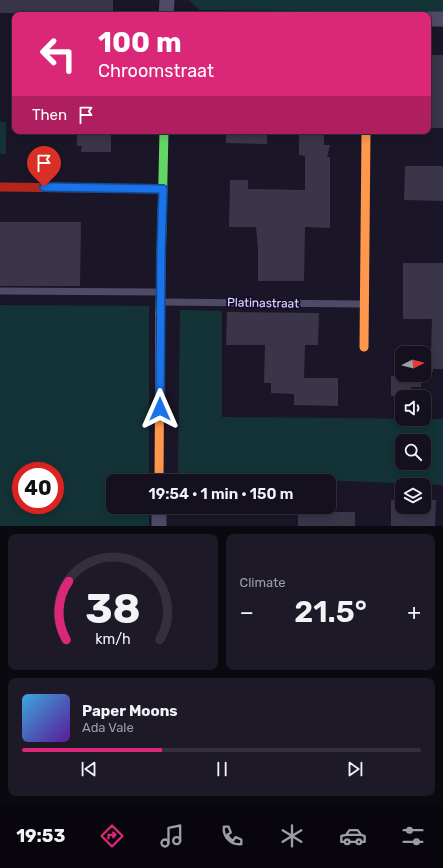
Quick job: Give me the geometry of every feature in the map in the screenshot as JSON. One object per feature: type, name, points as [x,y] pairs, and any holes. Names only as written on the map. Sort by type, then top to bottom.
[{"type":"street","points":[[166,0],[166,12]]},
{"type":"street","points":[[431,19],[443,19]]},
{"type":"street","points":[[159,474],[160,302],[164,134]]},
{"type":"street","points":[[364,347],[366,134]]},
{"type":"street","points":[[0,186],[163,189]]},
{"type":"street","points":[[159,514],[159,526]]},
{"type":"lane","points":[[0,291],[161,292]]},
{"type":"lane","name":"Platinastraat","points":[[160,302],[365,304]]},
{"type":"green space","points":[[189,0],[443,0],[443,12],[199,10]]},
{"type":"green space","points":[[0,122],[6,122],[6,154],[0,154]]},
{"type":"green space","points":[[0,305],[149,306],[149,474],[106,474],[106,514],[149,514],[149,526],[0,526]]},
{"type":"green space","points":[[180,310],[222,311],[222,417],[395,419],[395,426],[431,426],[431,419],[443,419],[443,485],[431,485],[431,478],[395,478],[395,483],[336,481],[336,474],[178,474]]},
{"type":"building","points":[[0,0],[113,0],[113,12],[0,13]]},
{"type":"building","points":[[431,55],[443,55],[443,128],[431,128]]},
{"type":"building","points":[[77,134],[111,134],[111,152],[81,152],[82,146],[77,146]]},
{"type":"building","points":[[226,134],[267,134],[267,144],[226,143]]},
{"type":"building","points":[[324,134],[324,145],[330,145],[327,157],[330,157],[330,228],[305,227],[304,281],[258,281],[256,227],[229,227],[230,180],[248,180],[248,189],[305,190],[305,156],[299,155],[299,135]]},
{"type":"building","points":[[405,166],[443,166],[443,201],[404,200]]},
{"type":"building","points":[[0,222],[81,222],[80,286],[0,286]]},
{"type":"building","points":[[403,263],[443,263],[443,369],[433,369],[433,372],[431,372],[432,319],[403,319]]},
{"type":"building","points":[[227,312],[319,313],[318,345],[305,345],[304,378],[338,378],[338,406],[294,405],[294,394],[271,393],[271,383],[264,383],[265,345],[226,345]]},
{"type":"building","points":[[391,376],[395,376],[395,382],[421,382],[421,387],[411,387],[411,390],[395,390],[395,396],[391,396]]},
{"type":"building","points":[[391,500],[395,500],[395,514],[431,514],[431,500],[436,500],[435,526],[391,526]]},
{"type":"building","points":[[336,512],[355,512],[355,526],[298,526],[298,514],[336,514]]},
{"type":"traffic: fast","points":[[160,313],[164,134]]},
{"type":"traffic: slow","points":[[364,347],[366,134]]},
{"type":"traffic: slow","points":[[159,474],[160,313]]},
{"type":"traffic: jam","points":[[0,187],[163,189]]},
{"type":"route","points":[[44,187],[163,189],[160,409]]}]
